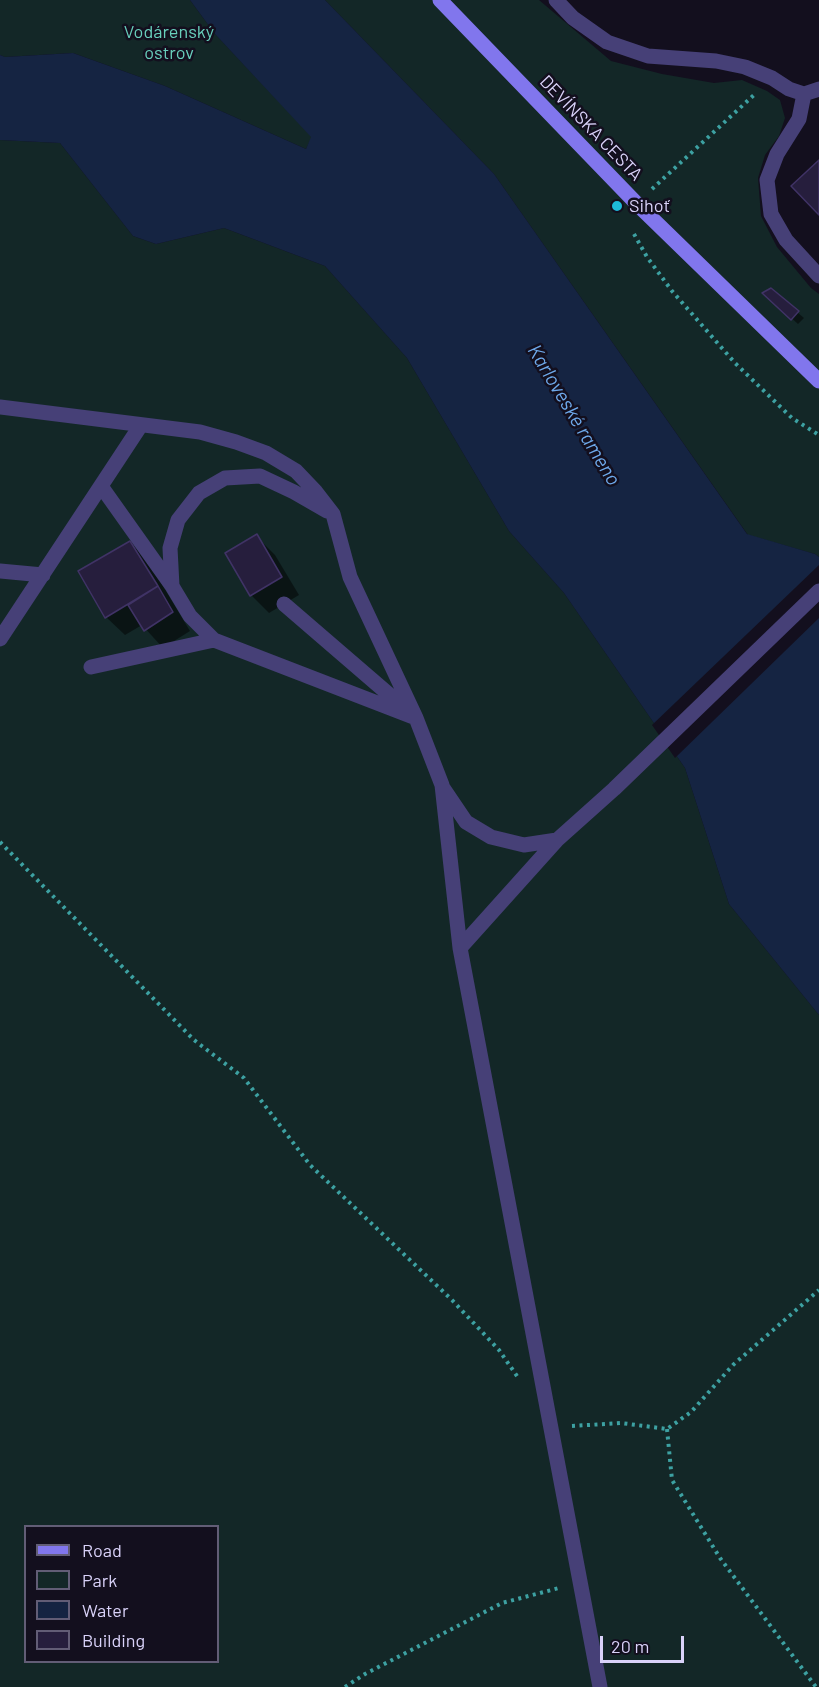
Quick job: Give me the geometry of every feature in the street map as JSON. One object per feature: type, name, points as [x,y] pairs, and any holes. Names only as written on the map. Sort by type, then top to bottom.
[{"type":"street","name":"DEVÍNSKA CESTA","points":[[440,0],[637,204],[819,381]]},
{"type":"street","points":[[556,0],[573,18],[607,42],[648,56],[716,61],[745,67],[804,94],[819,89]]},
{"type":"street","points":[[804,94],[799,119],[777,154],[767,180],[771,214],[786,240],[819,276]]},
{"type":"street","points":[[0,407],[200,432],[266,453],[296,471],[333,514],[350,577],[416,718],[442,785],[466,822],[491,837],[524,846],[557,840]]},
{"type":"street","points":[[0,639],[141,425]]},
{"type":"street","points":[[172,586],[170,548],[178,520],[199,493],[225,478],[260,476],[333,514]]},
{"type":"street","points":[[101,486],[172,586],[190,616],[214,640],[416,718]]},
{"type":"street","points":[[0,572],[43,574]]},
{"type":"street","points":[[460,948],[557,840],[614,789],[819,591]]},
{"type":"street","points":[[284,604],[416,718]]},
{"type":"street","points":[[91,667],[214,640]]},
{"type":"street","points":[[442,785],[460,948],[600,1687]]},
{"type":"path","points":[[653,188],[759,90]]},
{"type":"path","points":[[637,204],[625,219],[647,256],[672,291],[735,363],[792,418],[819,435]]},
{"type":"path","points":[[0,842],[194,1040],[244,1078],[310,1165],[452,1300],[499,1350],[525,1388]]},
{"type":"path","points":[[551,1427],[621,1423],[667,1429],[691,1412],[733,1365],[819,1290]]},
{"type":"path","points":[[667,1429],[672,1480],[720,1558],[816,1687]]},
{"type":"path","points":[[345,1687],[365,1674],[502,1603],[580,1582]]},
{"type":"green space","name":"Vodárenský ostrov","points":[[0,0],[190,0],[215,34],[312,137],[306,149],[165,86],[73,53],[5,57],[0,55]]},
{"type":"green space","points":[[325,0],[539,0],[611,61],[662,74],[714,83],[742,80],[767,91],[780,100],[785,118],[779,136],[765,155],[758,178],[761,216],[777,247],[811,288],[819,294],[819,557],[748,535],[494,174]]},
{"type":"green space","points":[[0,140],[60,143],[133,236],[156,244],[224,228],[325,266],[407,358],[509,531],[564,593],[685,768],[729,904],[819,1015],[819,1687],[0,1687]]},
{"type":"water","name":"Karloveské rameno","points":[[190,0],[325,0],[494,174],[747,534],[819,557],[819,1015],[729,904],[685,768],[564,593],[509,531],[407,358],[325,266],[224,228],[156,244],[133,236],[60,143],[0,140],[0,55],[5,57],[73,53],[165,86],[306,149],[311,137],[215,34]]},
{"type":"pier","points":[[819,565],[819,618],[675,758],[652,725]]},
{"type":"building","points":[[819,160],[819,215],[791,186]]},
{"type":"building","points":[[771,288],[799,311],[791,320],[762,293]]},
{"type":"building","points":[[257,534],[282,577],[250,596],[225,553]]},
{"type":"building","points":[[130,541],[158,586],[105,618],[78,571]]},
{"type":"building","points":[[158,586],[173,612],[144,631],[128,605]]},
{"type":"place","name":"Sihoť","points":[[617,206]]}]
